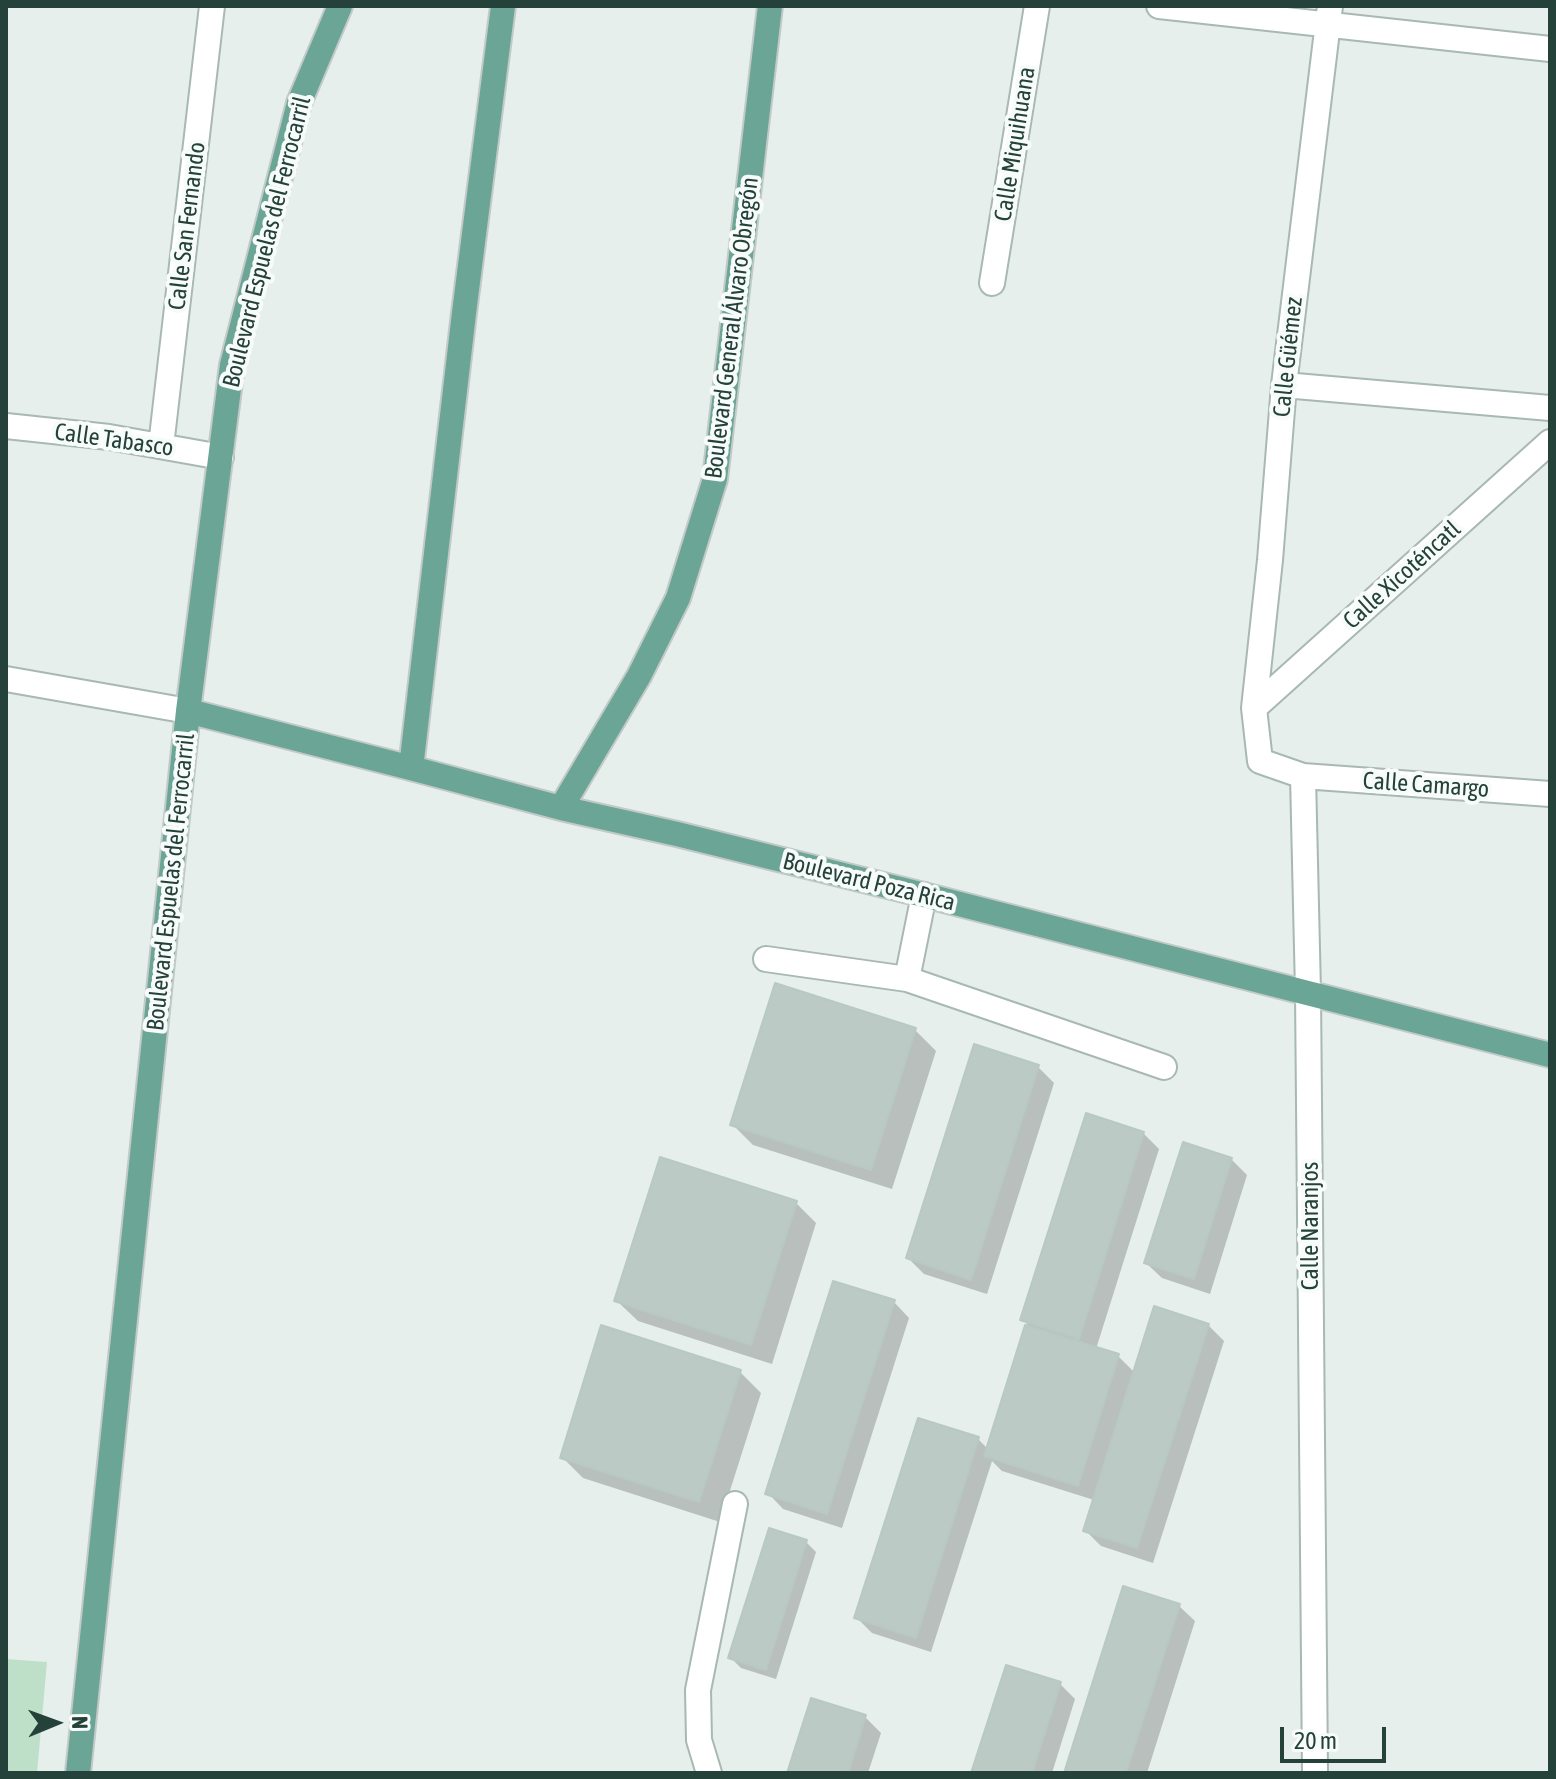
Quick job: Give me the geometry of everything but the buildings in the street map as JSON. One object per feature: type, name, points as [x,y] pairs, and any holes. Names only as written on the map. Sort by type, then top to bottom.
[{"type":"main road","name":"Boulevard Espuelas del Ferrocarril","points":[[78,1773],[188,711],[232,365],[299,103],[340,6]]},
{"type":"main road","points":[[411,768],[503,6]]},
{"type":"main road","name":"Boulevard General Álvaro Obregón","points":[[561,808],[639,676],[678,598],[715,479],[770,6]]},
{"type":"main road","name":"Boulevard Poza Rica","points":[[188,711],[561,808],[924,895],[1550,1055]]},
{"type":"street","name":"Calle San Fernando","points":[[161,446],[212,6]]},
{"type":"street","name":"Calle Miquihuana","points":[[992,283],[1037,6]]},
{"type":"street","points":[[1159,6],[1329,15],[1550,49]]},
{"type":"street","name":"Calle Güémez","points":[[1254,708],[1284,385],[1329,15]]},
{"type":"street","points":[[1284,385],[1550,408]]},
{"type":"street","name":"Calle Tabasco","points":[[6,426],[109,437],[221,457]]},
{"type":"street","name":"Calle Xicoténcatl","points":[[1254,708],[1550,442]]},
{"type":"street","points":[[6,679],[188,711]]},
{"type":"street","points":[[1254,708],[1260,761],[1303,776]]},
{"type":"street","name":"Calle Camargo","points":[[1303,776],[1550,794]]},
{"type":"street","name":"Calle Naranjos","points":[[1303,776],[1308,992],[1315,1773]]},
{"type":"street","points":[[907,979],[924,895]]},
{"type":"street","points":[[766,959],[907,979],[1164,1067]]},
{"type":"street","points":[[709,1773],[699,1740],[698,1690],[735,1504]]},
{"type":"green space","points":[[6,1659],[47,1662],[37,1773],[6,1773]]}]
